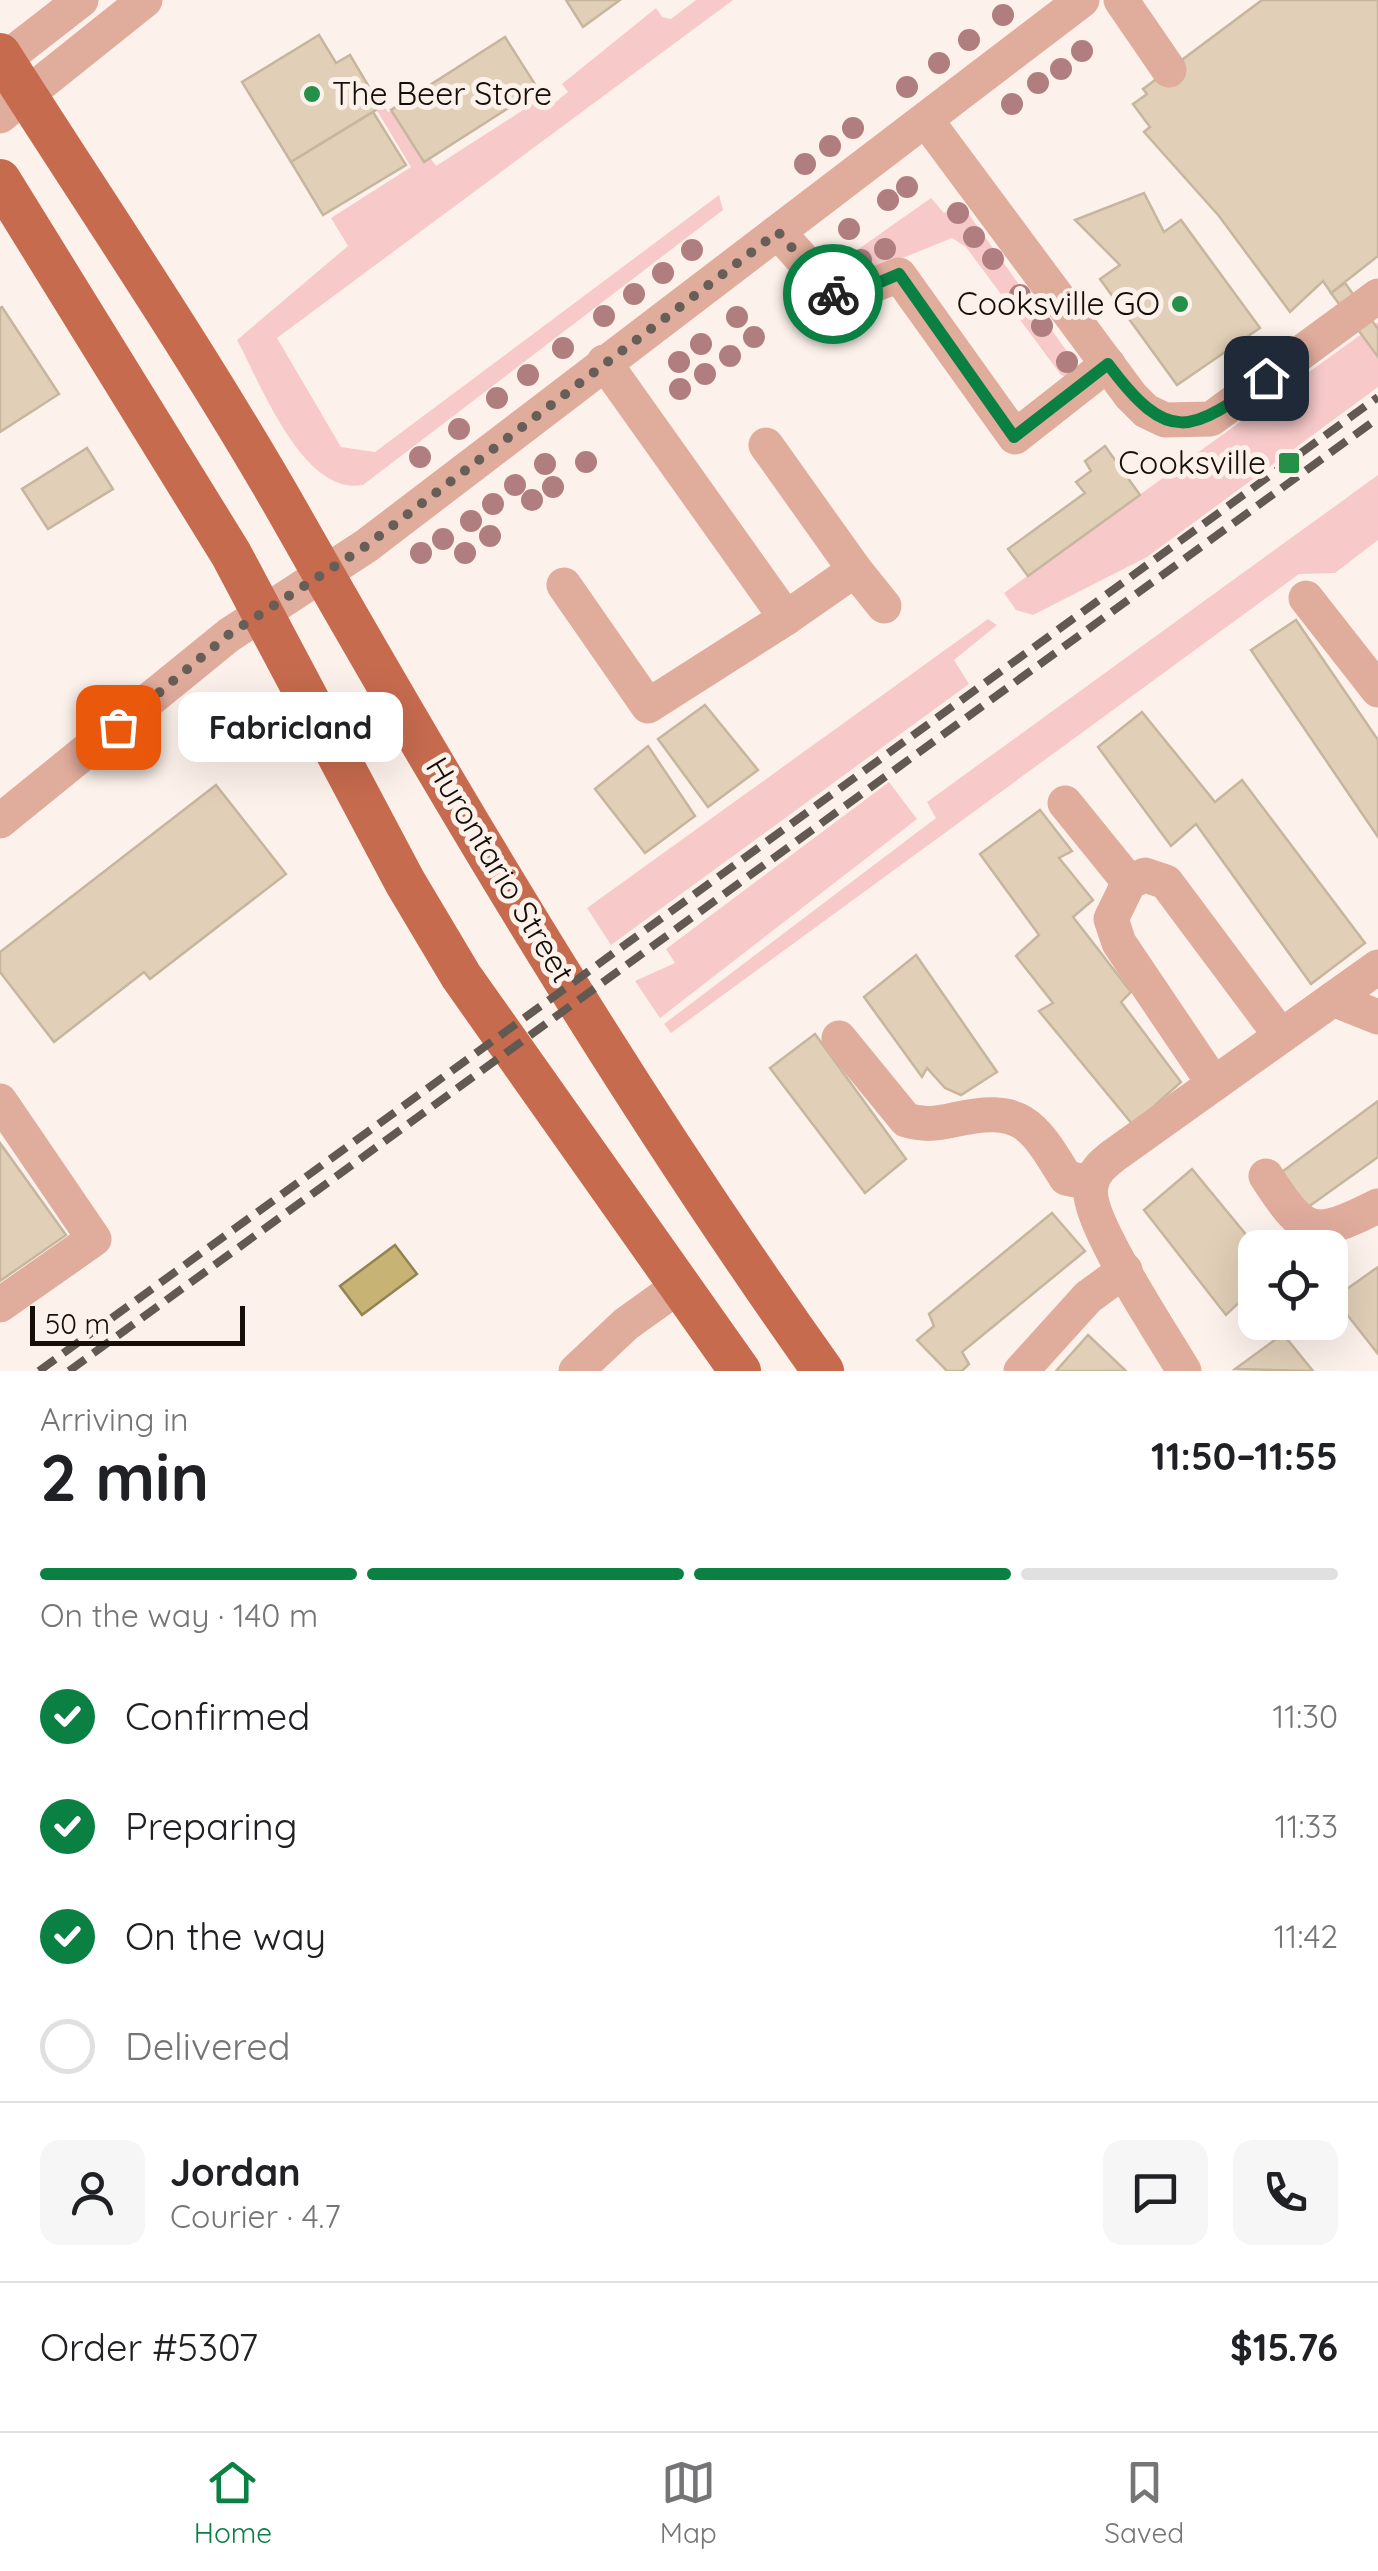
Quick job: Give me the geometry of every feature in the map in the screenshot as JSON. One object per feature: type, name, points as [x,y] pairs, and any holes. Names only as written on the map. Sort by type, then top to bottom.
[{"type":"main road","name":"Hurontario Street","points":[[1,59],[13,106],[191,352],[322,575],[711,1214],[823,1371]]},
{"type":"main road","points":[[0,180],[263,613],[405,882],[461,976],[740,1371]]},
{"type":"street","points":[[1,59],[81,0]]},
{"type":"street","points":[[13,106],[145,0]]},
{"type":"street","points":[[0,820],[228,635],[366,546],[1082,0]]},
{"type":"street","points":[[1121,0],[1169,70]]},
{"type":"street","points":[[926,120],[1108,364],[1146,411],[1166,420],[1211,419],[1378,296]]},
{"type":"street","points":[[778,232],[838,300],[899,274],[1014,437],[1108,364]]},
{"type":"street","points":[[604,362],[786,618]]},
{"type":"street","points":[[766,445],[884,606]]},
{"type":"street","points":[[564,585],[648,706],[855,570]]},
{"type":"street","points":[[1306,598],[1378,690]]},
{"type":"street","points":[[1065,803],[1129,882]]},
{"type":"street","points":[[1214,1084],[1119,943],[1111,918],[1129,882],[1145,876],[1166,882],[1281,1036]]},
{"type":"street","points":[[1184,1371],[1094,1217],[1091,1183],[1098,1168],[1378,967]]},
{"type":"street","points":[[1333,999],[1378,1016]]},
{"type":"street","points":[[839,1038],[906,1120],[922,1125],[990,1112],[1014,1114],[1029,1124],[1066,1178],[1091,1183]]},
{"type":"street","points":[[0,1101],[94,1239],[0,1305]]},
{"type":"street","points":[[1266,1176],[1295,1220],[1307,1226],[1338,1226],[1378,1206]]},
{"type":"street","points":[[1021,1371],[1088,1297],[1125,1270]]},
{"type":"street","points":[[576,1371],[626,1324],[679,1286]]},
{"type":"shaded area","points":[[696,0],[733,0],[277,338],[341,447],[375,452],[719,195],[723,210],[363,485],[341,484],[321,473],[286,433],[237,340],[348,246],[331,218],[411,167],[376,109],[383,104],[388,112],[396,110],[436,166],[545,96],[552,105],[568,92],[562,84],[656,8],[662,17],[671,19]]},
{"type":"shaded area","points":[[931,198],[944,213],[960,202],[1076,364],[1070,378],[1061,375],[966,247],[952,238],[843,282],[833,267]]},
{"type":"shaded area","points":[[1378,322],[1378,387],[1147,557],[1033,615],[1016,610],[1004,593]]},
{"type":"shaded area","points":[[1378,475],[1378,540],[1335,573],[1299,574],[671,1033],[664,1024],[936,818],[927,802]]},
{"type":"shaded area","points":[[988,619],[997,625],[954,660],[969,684],[611,945],[587,908]]},
{"type":"shaded area","points":[[889,782],[917,819],[660,1018],[635,981],[675,963],[666,949]]},
{"type":"shaded area","points":[[395,1245],[417,1274],[362,1315],[340,1286]]},
{"type":"building","points":[[566,0],[620,0],[583,27]]},
{"type":"building","points":[[1262,0],[1378,0],[1378,256],[1331,293],[1323,281],[1290,312],[1219,216],[1144,132],[1150,127],[1133,104],[1147,94],[1143,89]]},
{"type":"building","name":"The Beer Store","points":[[319,35],[336,63],[350,55],[381,107],[291,162],[242,82]]},
{"type":"building","points":[[505,37],[538,89],[424,162],[391,110]]},
{"type":"building","points":[[373,112],[406,165],[323,215],[291,162]]},
{"type":"building","name":"Cooksville GO","points":[[1144,193],[1164,232],[1181,220],[1260,328],[1177,385],[1100,279],[1120,265],[1075,220]]},
{"type":"building","points":[[1345,283],[1378,329],[1378,357],[1331,293]]},
{"type":"building","points":[[0,308],[59,394],[0,432]]},
{"type":"building","points":[[1105,446],[1140,495],[1028,576],[1008,549],[1085,493],[1076,482],[1091,471],[1085,461]]},
{"type":"building","points":[[87,448],[113,489],[48,529],[22,489]]},
{"type":"building","points":[[1296,620],[1378,740],[1378,837],[1251,650]]},
{"type":"building","points":[[705,705],[758,770],[708,807],[658,739]]},
{"type":"building","points":[[1142,712],[1215,802],[1242,780],[1365,943],[1311,984],[1196,824],[1171,846],[1098,747]]},
{"type":"building","points":[[648,746],[695,816],[645,853],[595,789]]},
{"type":"building","points":[[216,785],[286,874],[150,979],[144,972],[54,1042],[0,972],[0,952]]},
{"type":"building","points":[[1040,810],[1072,851],[1059,858],[1093,900],[1073,917],[1131,992],[1121,1002],[1181,1082],[1133,1125],[1039,1011],[1053,1003],[1016,956],[1039,935],[980,854]]},
{"type":"building","points":[[916,955],[997,1072],[961,1095],[945,1088],[927,1068],[922,1077],[864,997]]},
{"type":"building","points":[[815,1034],[906,1159],[865,1193],[770,1068]]},
{"type":"building","points":[[1378,1101],[1378,1157],[1304,1210],[1279,1174]]},
{"type":"building","points":[[0,1143],[66,1235],[0,1281]]},
{"type":"building","points":[[1192,1169],[1242,1230],[1238,1230],[1238,1303],[1226,1315],[1144,1210]]},
{"type":"building","points":[[1052,1213],[1085,1251],[962,1352],[969,1364],[962,1371],[947,1371],[917,1340],[934,1326],[929,1314]]},
{"type":"building","points":[[1378,1267],[1378,1354],[1348,1316],[1348,1288]]},
{"type":"building","points":[[1088,1335],[1126,1371],[1056,1371]]},
{"type":"building","points":[[1275,1340],[1288,1340],[1313,1371],[1235,1369]]},
{"type":"railway","points":[[39,1371],[1378,397]]},
{"type":"railway","points":[[69,1371],[1378,418]]},
{"type":"way so far","points":[[118,727],[228,635],[366,546],[778,232],[833,294]]},
{"type":"place","name":"The Beer Store","points":[[312,94]]},
{"type":"place","name":"Cooksville GO","points":[[1180,304]]},
{"type":"place","name":"Cooksville","points":[[1289,463]]},
{"type":"place","name":"Fabricland","points":[[118,727]]},
{"type":"route","points":[[833,294],[838,300],[899,274],[1014,437],[1108,364],[1146,411],[1166,420],[1188,422],[1211,419],[1266,378]]}]
